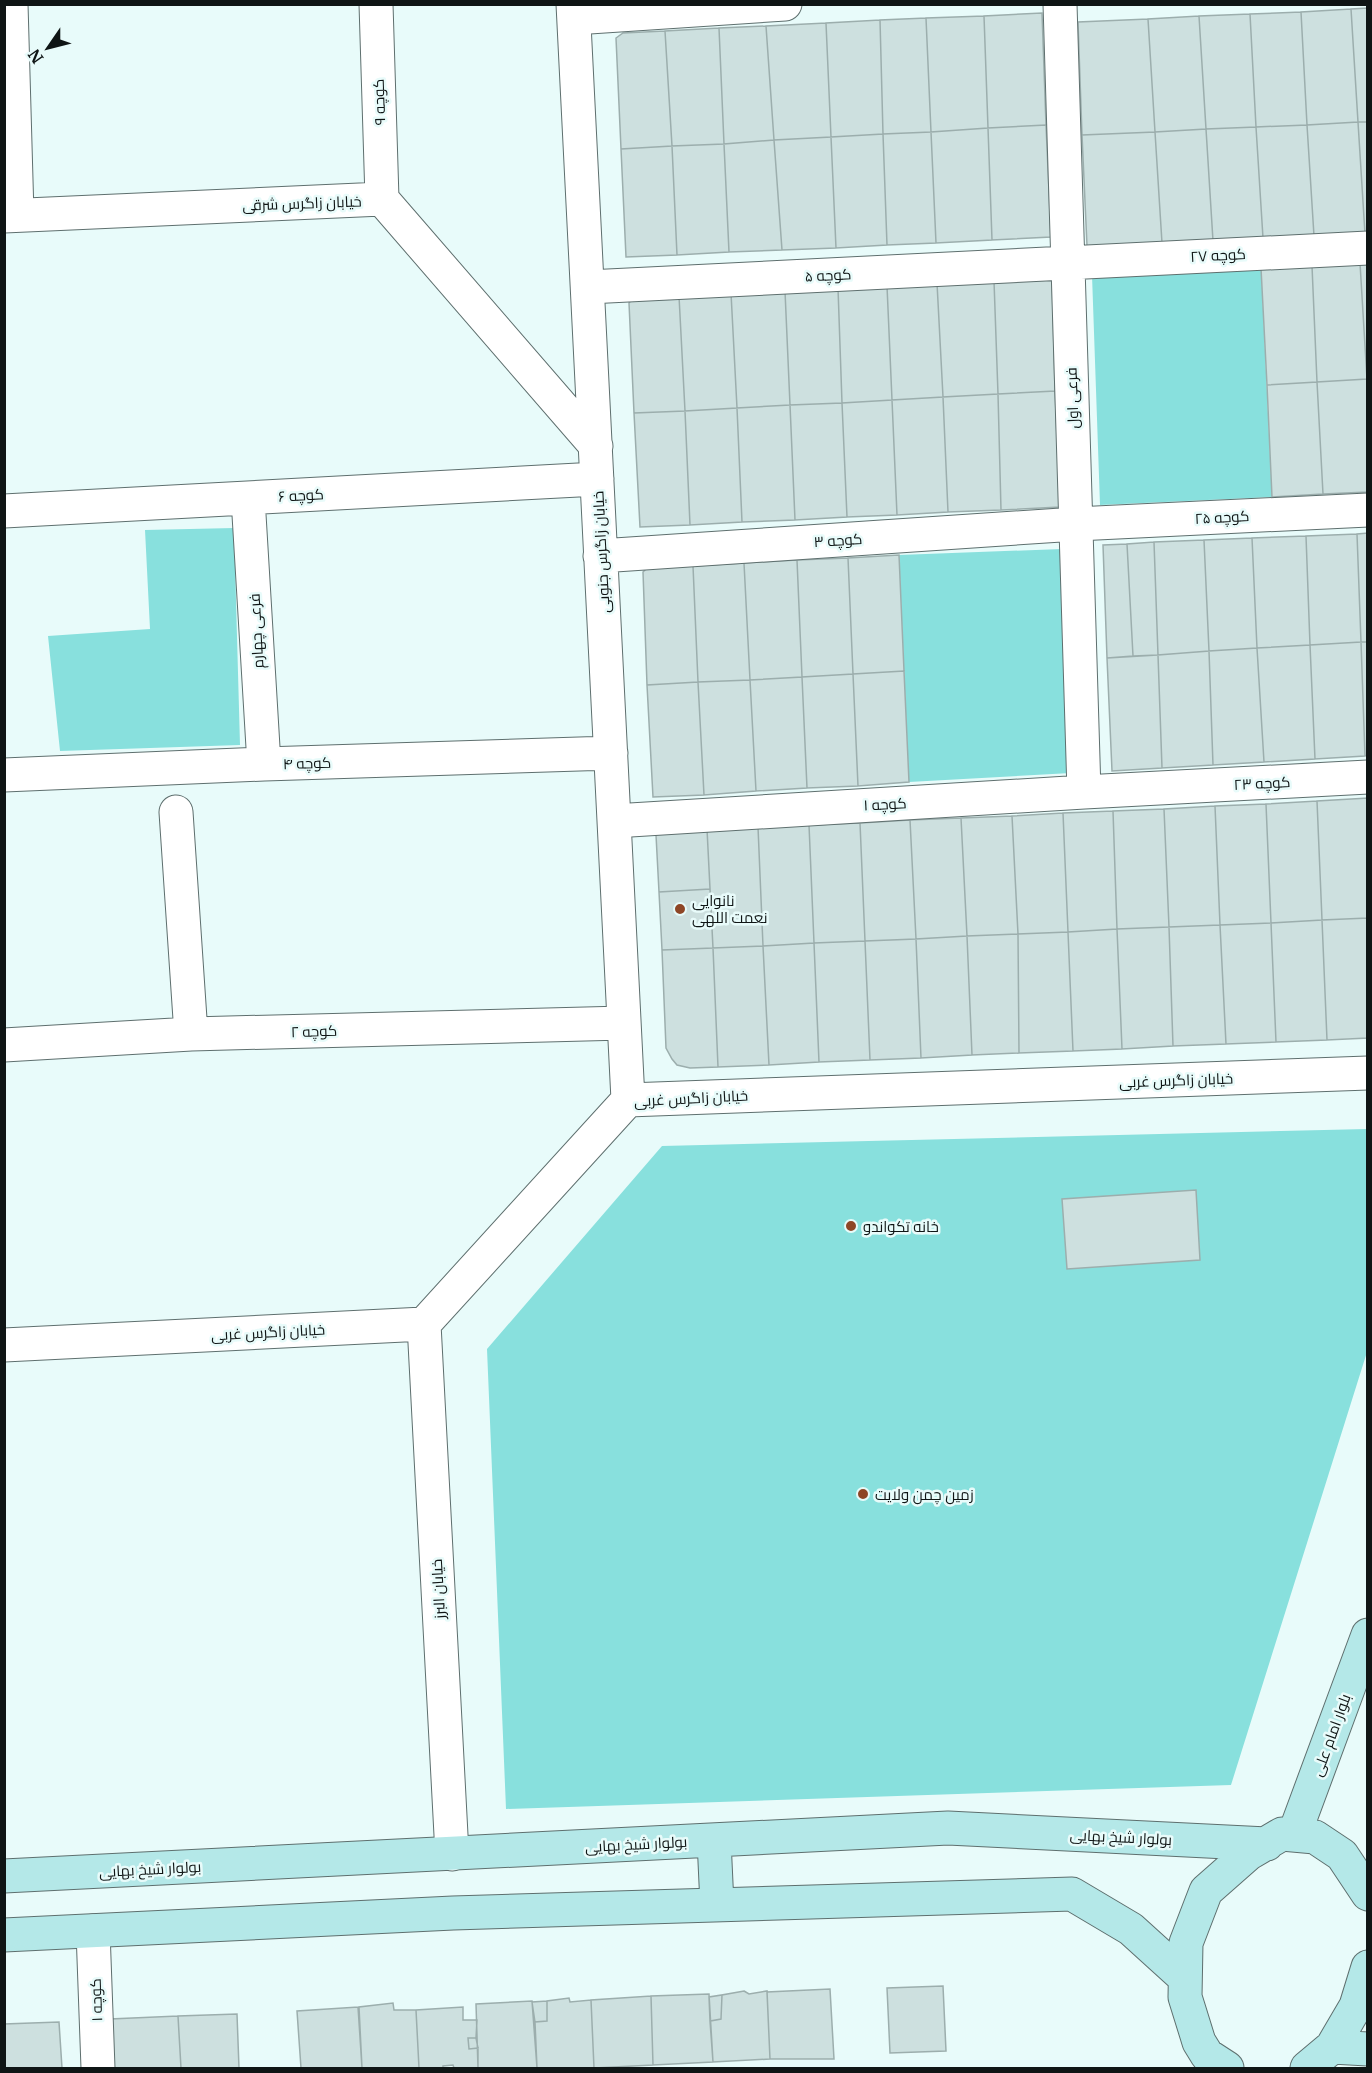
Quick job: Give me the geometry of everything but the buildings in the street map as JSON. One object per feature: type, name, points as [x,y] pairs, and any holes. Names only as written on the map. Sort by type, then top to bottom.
[{"type":"street","points":[[11,4],[11,215]]},
{"type":"street","name":"کوچه ۹","points":[[376,4],[382,200]]},
{"type":"street","points":[[574,11],[785,4]]},
{"type":"street","name":"فرعی اول","points":[[1060,4],[1084,792]]},
{"type":"street","name":"خیابان زاگرس جنوبی","points":[[574,11],[628,1100]]},
{"type":"street","name":"خیابان زاگرس شرقی","points":[[11,215],[382,200],[596,446]]},
{"type":"street","name":"۲۷ کوچه","points":[[1068,263],[1368,248]]},
{"type":"street","name":"۵ کوچه","points":[[588,287],[1068,263]]},
{"type":"street","name":"کوچه ۶","points":[[4,511],[597,478]]},
{"type":"street","name":"فرعی چهارم","points":[[248,498],[264,764]]},
{"type":"street","name":"کوچه ۲۵","points":[[1076,524],[1368,510]]},
{"type":"street","name":"کوچه ۳","points":[[600,556],[1076,524]]},
{"type":"street","name":"کوچه ۴","points":[[4,775],[610,753]]},
{"type":"street","name":"کوچه ۲۳","points":[[1157,789],[1368,777]]},
{"type":"street","name":"کوچه ۱","points":[[614,821],[1157,789]]},
{"type":"street","points":[[176,812],[191,1034]]},
{"type":"street","name":"کوچه ۲","points":[[4,1045],[191,1034],[624,1023]]},
{"type":"street","name":"خیابان زاگرس غربی","points":[[4,1345],[424,1324],[628,1100],[1368,1072]]},
{"type":"street","name":"خیابان البرز","points":[[424,1324],[452,1854]]},
{"type":"street","name":"بلوار امام علی","points":[[1280,1840],[1368,1635]]},
{"type":"street","name":"بولوار شیخ بهایی","points":[[4,1876],[948,1828],[1280,1840],[1315,1837],[1342,1856],[1368,1894]]},
{"type":"street","points":[[714,1840],[717,1905]]},
{"type":"street","points":[[1212,2064],[1200,2042],[1185,1997],[1186,1943],[1206,1891],[1248,1854],[1280,1840]]},
{"type":"street","points":[[4,1935],[453,1913],[1072,1894],[1131,1929],[1185,1978]]},
{"type":"street","name":"کوچه ۱","points":[[93,1931],[98,2068]]},
{"type":"street","points":[[1307,2068],[1332,2047],[1356,2006],[1368,1967]]},
{"type":"street","points":[[1332,2047],[1368,2049]]},
{"type":"shaded area","points":[[1261,268],[1272,497],[1100,505],[1092,275]]},
{"type":"shaded area","points":[[234,528],[240,745],[60,751],[48,636],[150,629],[145,530]]},
{"type":"shaded area","points":[[1062,549],[1071,773],[909,782],[899,555]]},
{"type":"shaded area","points":[[1367,1129],[1367,1352],[1231,1785],[506,1809],[487,1349],[662,1146]]},
{"type":"place","name":"نانوایی نعمت اللهی","points":[[680,909]]},
{"type":"place","name":"خانه تکواندو","points":[[851,1226]]},
{"type":"place","name":"زمین چمن ولایت","points":[[863,1494]]}]
